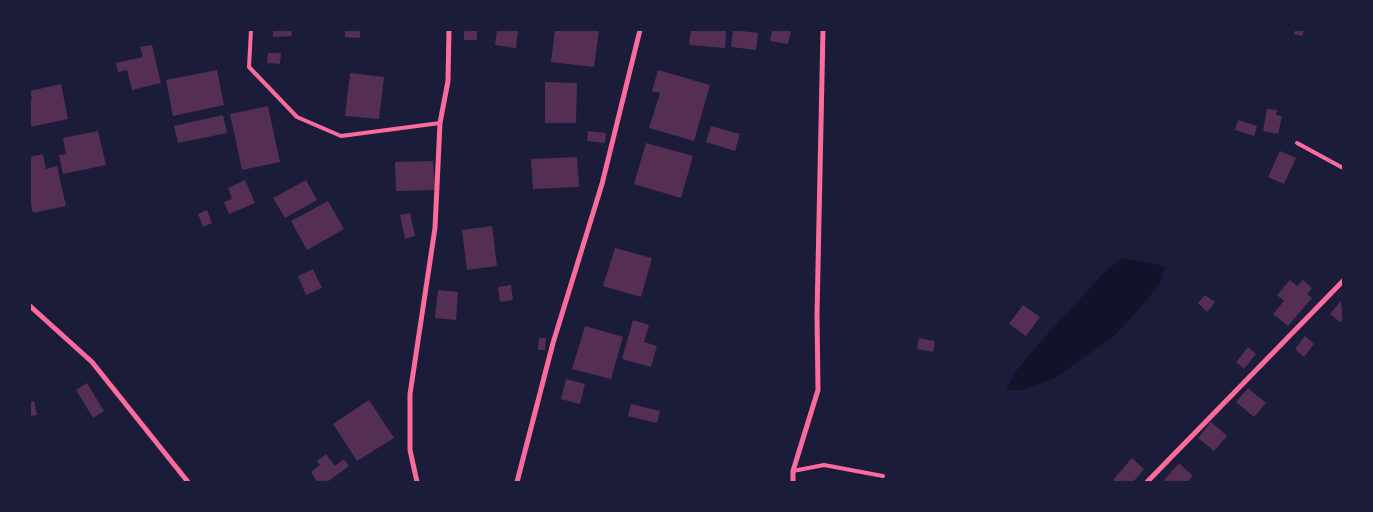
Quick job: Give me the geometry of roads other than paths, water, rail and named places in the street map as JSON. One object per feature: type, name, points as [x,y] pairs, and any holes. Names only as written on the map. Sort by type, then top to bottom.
[{"type":"street","points":[[417,482],[410,450],[410,394],[435,228],[440,124],[448,81],[449,30]]},
{"type":"street","points":[[517,482],[553,343],[602,184],[640,30]]},
{"type":"street","points":[[793,482],[793,471],[818,390],[817,314],[823,30]]},
{"type":"street","points":[[1147,482],[1343,281]]},
{"type":"street","points":[[30,306],[92,362],[188,482]]},
{"type":"lane","points":[[251,30],[249,67],[297,117],[341,136],[440,124]]},
{"type":"lane","points":[[1297,142],[1343,168]]},
{"type":"lane","points":[[793,471],[824,465],[883,476]]}]
